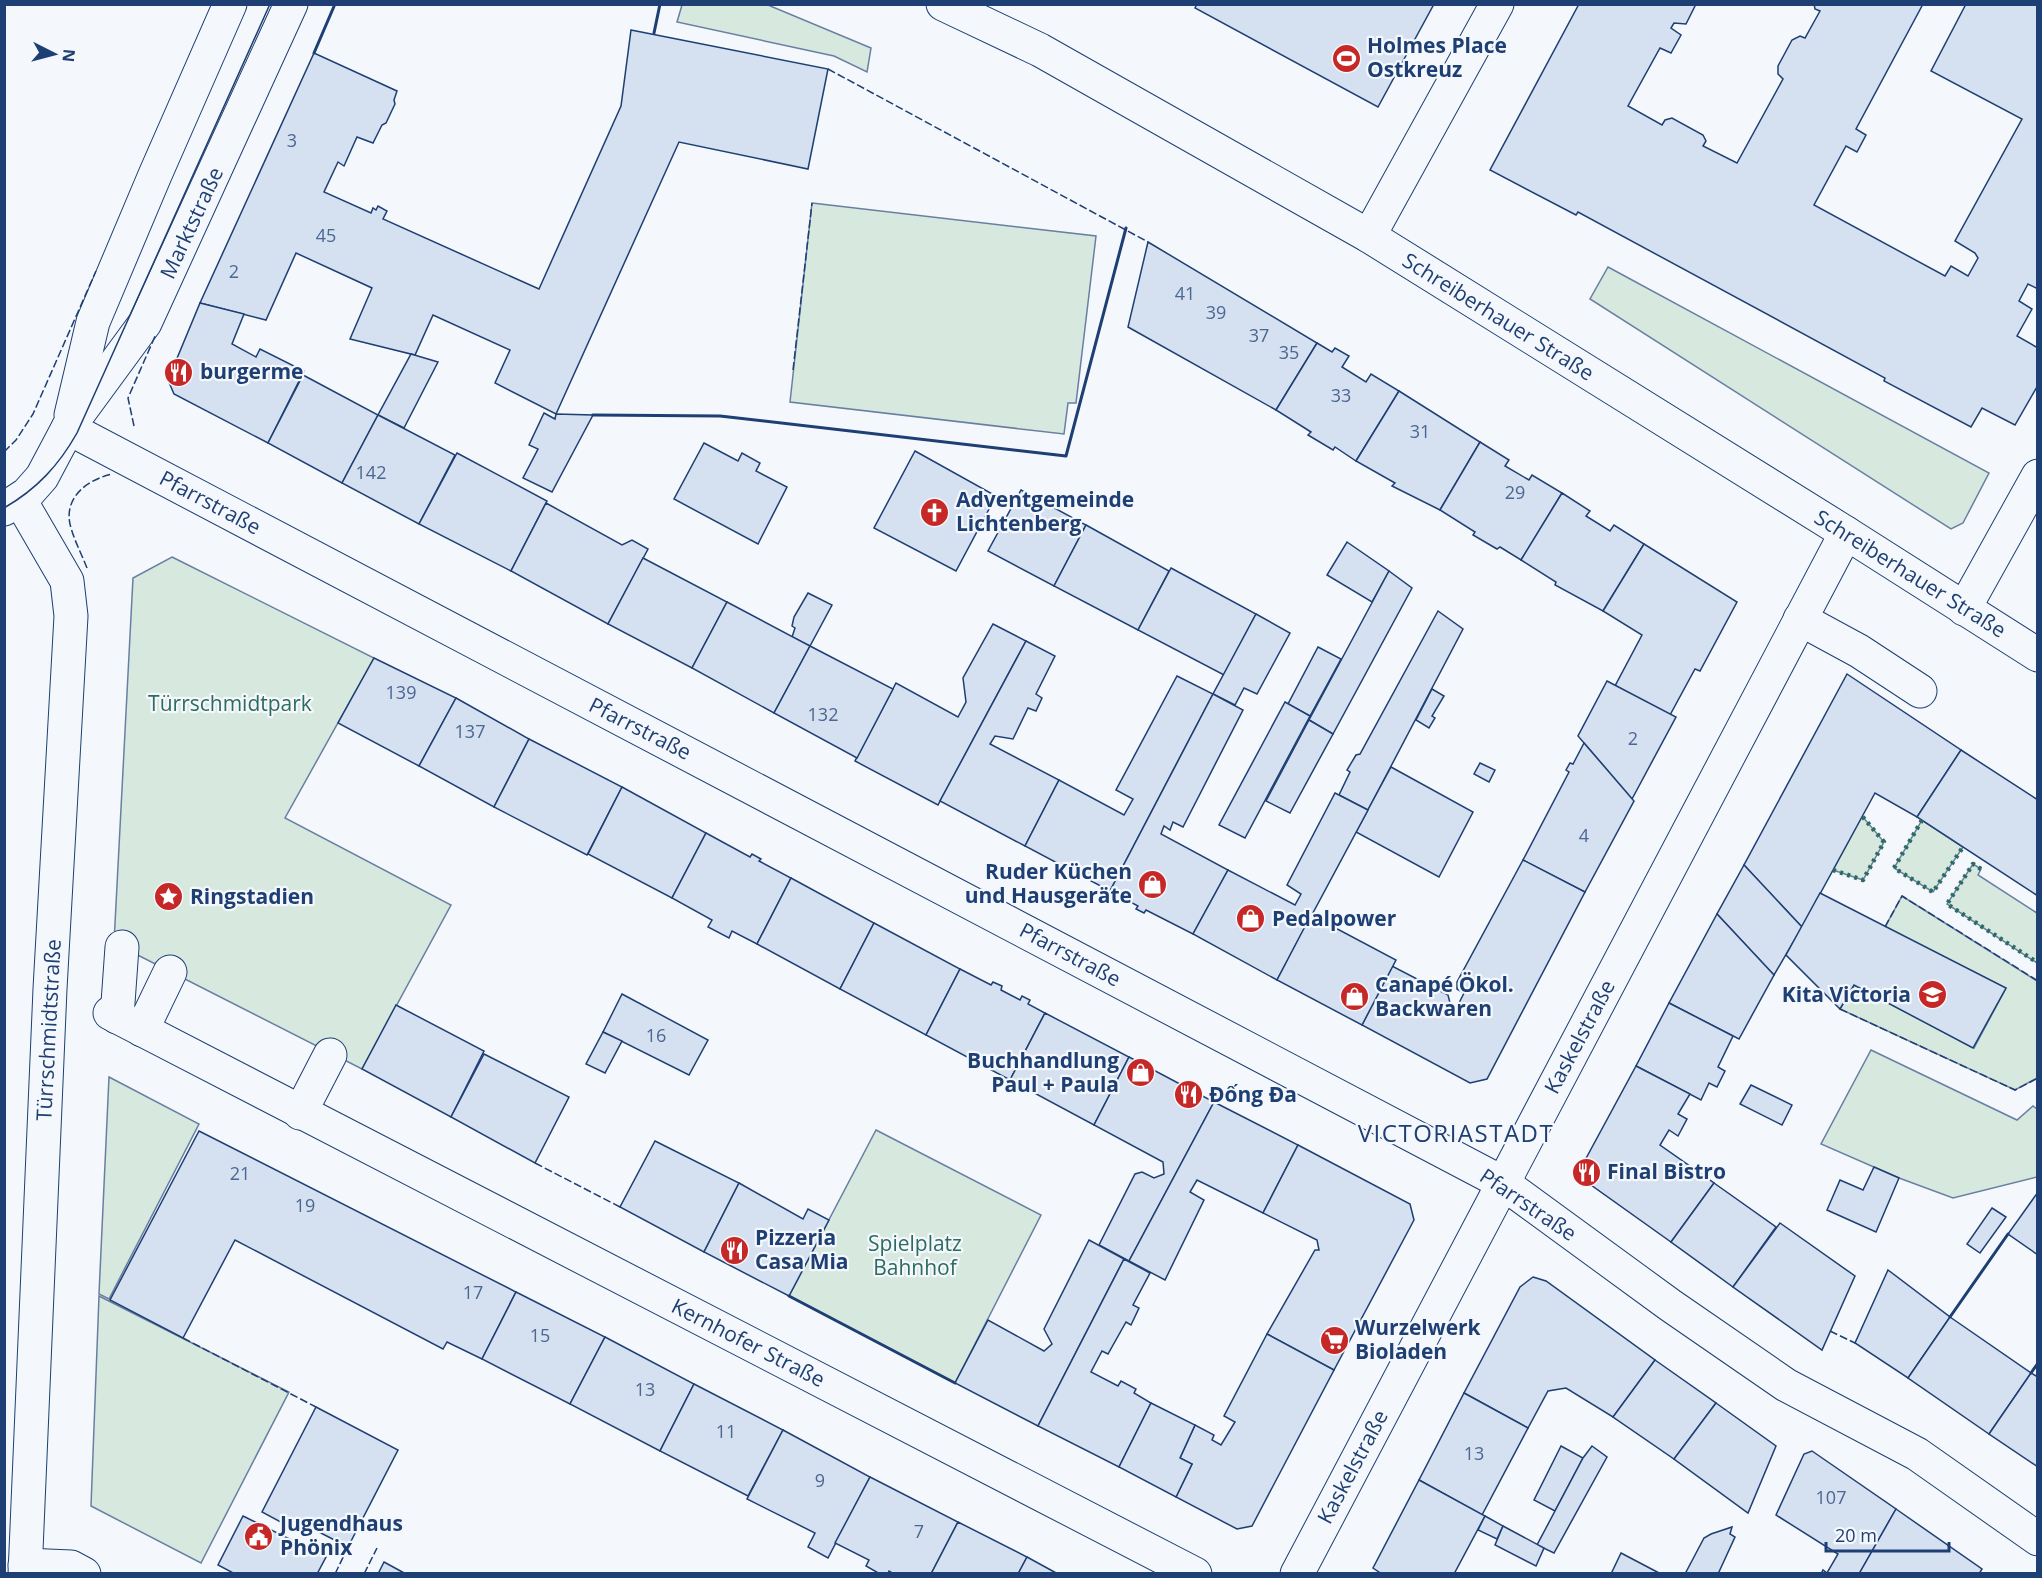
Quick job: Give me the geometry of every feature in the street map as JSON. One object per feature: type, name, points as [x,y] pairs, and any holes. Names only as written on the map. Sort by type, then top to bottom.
[{"type":"street","name":"Marktstraße","points":[[68,428],[93,322],[230,4]]},
{"type":"street","name":"Marktstraße","points":[[12,504],[42,477],[68,428],[145,323],[291,4]]},
{"type":"street","name":"Schreiberhauer Straße","points":[[943,4],[1040,50],[1369,236],[1846,533],[2037,655]]},
{"type":"street","points":[[1369,236],[1497,4]]},
{"type":"street","name":"Pfarrstraße","points":[[68,428],[1503,1183],[1651,1291],[1786,1385],[1917,1454],[2037,1539]]},
{"type":"street","points":[[1964,609],[2037,476]]},
{"type":"street","name":"Türrschmidtstraße","points":[[12,504],[68,581],[71,616],[50,989],[25,1570]]},
{"type":"street","name":"Kaskelstraße","points":[[1297,1574],[1846,533]]},
{"type":"street","points":[[1800,619],[1859,651],[1920,691]]},
{"type":"street","points":[[122,946],[123,1020]]},
{"type":"street","points":[[123,1020],[170,972]]},
{"type":"street","name":"Kernhofer Straße","points":[[123,1020],[1195,1574]]},
{"type":"street","points":[[300,1113],[330,1055]]},
{"type":"street","points":[[25,1570],[71,1567],[84,1574]]},
{"type":"green space","points":[[682,5],[768,5],[871,48],[867,72],[834,56],[677,22]]},
{"type":"green space","points":[[812,203],[1096,236],[1076,403],[1068,403],[1064,434],[790,402]]},
{"type":"green space","points":[[1608,267],[1989,473],[1963,523],[1951,529],[1590,299]]},
{"type":"green space","name":"Türrschmidtpark","points":[[172,557],[374,658],[285,818],[451,905],[362,1069],[114,943],[133,578]]},
{"type":"green space","points":[[1862,816],[1884,842],[1863,880],[1833,870]]},
{"type":"green space","points":[[1922,820],[1963,847],[1933,892],[1894,868]]},
{"type":"green space","points":[[1973,864],[1981,869],[1978,875],[2037,913],[2037,963],[1947,904]]},
{"type":"green space","points":[[1902,896],[2037,981],[2037,1078],[2015,1090],[1840,1009],[1854,985],[1974,1048],[2006,988],[1885,927]]},
{"type":"green space","points":[[1871,1050],[2017,1120],[2033,1106],[2037,1109],[2037,1177],[1953,1198],[1899,1178],[1821,1144]]},
{"type":"green space","points":[[109,1077],[199,1124],[109,1299],[99,1294]]},
{"type":"green space","name":"Spielplatz Bahnhof","points":[[876,1130],[1041,1215],[955,1383],[789,1296]]},
{"type":"green space","points":[[99,1296],[289,1392],[201,1563],[91,1506]]},
{"type":"building","name":"Holmes Place Ostkreuz","points":[[1197,4],[1434,4],[1378,107],[1195,8]]},
{"type":"building","points":[[1579,4],[1696,4],[1686,24],[1674,23],[1671,28],[1681,35],[1671,53],[1660,48],[1628,106],[1662,125],[1665,120],[1672,118],[1703,135],[1706,141],[1703,146],[1737,163],[1783,79],[1778,74],[1778,66],[1792,40],[1800,36],[1805,38],[1820,11],[1815,9],[1814,4],[1923,4],[1856,129],[1866,135],[1857,152],[1846,146],[1814,205],[1945,276],[1951,266],[1968,276],[1978,258],[1975,253],[1955,241],[2022,119],[1931,71],[1966,4],[2038,4],[2038,289],[2028,284],[2019,301],[2032,309],[2017,336],[2038,348],[2038,385],[2015,425],[1982,408],[1971,427],[1578,212],[1576,215],[1490,170]]},
{"type":"building","points":[[631,30],[828,69],[808,169],[679,142],[556,414],[495,383],[510,350],[433,315],[415,355],[350,339],[372,288],[296,253],[266,320],[200,303],[314,53],[397,91],[395,104],[373,143],[357,137],[344,166],[338,162],[324,192],[371,213],[373,208],[376,210],[378,206],[387,211],[383,219],[539,289],[621,106]]},
{"type":"building","points":[[1148,242],[1317,343],[1276,410],[1128,327]]},
{"type":"building","points":[[200,303],[244,314],[232,344],[256,357],[260,349],[304,371],[268,443],[174,394],[168,380]]},
{"type":"building","points":[[1317,343],[1332,352],[1335,348],[1349,356],[1342,367],[1366,382],[1371,374],[1399,391],[1356,461],[1335,447],[1333,450],[1308,435],[1311,432],[1276,410]]},
{"type":"building","points":[[411,354],[438,362],[404,428],[378,415]]},
{"type":"building","points":[[303,375],[378,415],[342,483],[268,443]]},
{"type":"building","points":[[1399,391],[1480,442],[1440,510],[1392,486],[1395,483],[1356,461]]},
{"type":"building","points":[[544,413],[555,419],[556,414],[593,415],[552,492],[523,478],[538,449],[529,445]]},
{"type":"building","points":[[378,415],[455,455],[419,524],[342,483]]},
{"type":"building","points":[[1480,442],[1509,460],[1505,466],[1529,480],[1532,475],[1562,493],[1521,560],[1500,547],[1497,549],[1473,535],[1475,532],[1440,510]]},
{"type":"building","points":[[704,443],[738,461],[742,453],[760,463],[756,471],[787,487],[758,544],[674,499]]},
{"type":"building","name":"Adventgemeinde Lichtenberg","points":[[915,451],[996,496],[956,571],[874,528]]},
{"type":"building","points":[[457,453],[547,501],[511,571],[419,524]]},
{"type":"building","points":[[1021,490],[1086,525],[1054,586],[988,551]]},
{"type":"building","points":[[1562,493],[1590,511],[1586,516],[1610,531],[1614,525],[1644,544],[1603,611],[1555,585],[1556,582],[1521,560]]},
{"type":"building","points":[[546,503],[622,545],[632,540],[648,549],[608,624],[511,571]]},
{"type":"building","points":[[1086,525],[1169,571],[1138,630],[1054,586]]},
{"type":"building","points":[[1347,542],[1389,571],[1372,602],[1327,575]]},
{"type":"building","points":[[1644,544],[1737,602],[1700,671],[1695,669],[1670,715],[1615,686],[1642,635],[1603,611]]},
{"type":"building","points":[[643,558],[727,602],[692,668],[608,624]]},
{"type":"building","points":[[1171,568],[1256,614],[1224,675],[1138,630]]},
{"type":"building","points":[[1389,571],[1412,588],[1333,734],[1309,720]]},
{"type":"building","points":[[808,593],[832,605],[810,646],[792,637],[795,628],[792,626],[794,617]]},
{"type":"building","points":[[727,602],[810,646],[774,713],[692,668]]},
{"type":"building","points":[[1438,611],[1463,629],[1368,810],[1339,795],[1350,772],[1347,770],[1356,755],[1360,754]]},
{"type":"building","points":[[1256,614],[1290,633],[1257,694],[1244,688],[1235,705],[1213,694]]},
{"type":"building","points":[[993,624],[1026,641],[938,805],[855,761],[896,683],[958,717],[966,702],[963,678]]},
{"type":"building","points":[[1026,641],[1055,656],[1036,694],[1042,698],[1036,711],[1028,708],[1013,739],[995,736],[990,744],[1059,780],[1025,846],[940,801]]},
{"type":"building","points":[[810,646],[893,689],[857,758],[774,713]]},
{"type":"building","points":[[1318,647],[1341,659],[1310,716],[1288,704]]},
{"type":"building","points":[[374,658],[456,698],[419,766],[338,723]]},
{"type":"building","points":[[1847,674],[1961,750],[1917,817],[1875,793],[1802,927],[1744,865]]},
{"type":"building","points":[[1177,676],[1213,694],[1110,891],[1025,846],[1059,780],[1124,815],[1133,799],[1116,790]]},
{"type":"building","points":[[1607,681],[1676,717],[1632,799],[1578,736]]},
{"type":"building","points":[[1432,689],[1444,696],[1432,716],[1435,718],[1429,728],[1416,720]]},
{"type":"building","points":[[1213,694],[1243,710],[1183,827],[1173,822],[1170,830],[1164,826],[1161,834],[1228,870],[1193,934],[1146,910],[1144,913],[1136,909],[1138,906],[1110,891]]},
{"type":"building","points":[[456,698],[529,739],[494,807],[419,766]]},
{"type":"building","points":[[1285,702],[1310,716],[1245,838],[1219,825]]},
{"type":"building","points":[[1309,720],[1333,734],[1290,813],[1266,801]]},
{"type":"building","points":[[529,739],[622,787],[587,855],[494,807]]},
{"type":"building","points":[[1584,743],[1634,801],[1585,892],[1523,860],[1569,772],[1566,770],[1570,763],[1573,764]]},
{"type":"building","points":[[1961,750],[2038,800],[2038,896],[1917,817]]},
{"type":"building","points":[[1480,763],[1495,770],[1489,782],[1474,774]]},
{"type":"building","points":[[1391,767],[1473,812],[1439,877],[1356,832]]},
{"type":"building","points":[[622,787],[706,833],[672,898],[588,854]]},
{"type":"building","points":[[1335,793],[1368,810],[1277,980],[1193,934],[1228,870],[1295,905],[1301,894],[1287,885]]},
{"type":"building","points":[[706,833],[750,857],[752,854],[761,859],[759,861],[791,878],[757,944],[732,931],[729,938],[708,927],[712,920],[672,898]]},
{"type":"building","points":[[1523,860],[1585,892],[1487,1079],[1470,1083],[1362,1025],[1392,966],[1448,995],[1450,1003],[1457,1007],[1464,993],[1457,989],[1457,982]]},
{"type":"building","points":[[1744,865],[1802,927],[1774,975],[1717,914]]},
{"type":"building","points":[[791,878],[874,923],[840,989],[757,944]]},
{"type":"building","points":[[1820,893],[2006,988],[1973,1048],[1854,985],[1840,1009],[1786,955]]},
{"type":"building","points":[[1717,914],[1774,975],[1739,1039],[1669,1003]]},
{"type":"building","points":[[1311,915],[1396,960],[1362,1025],[1277,980]]},
{"type":"building","points":[[874,923],[960,969],[926,1035],[840,989]]},
{"type":"building","points":[[960,969],[991,985],[993,982],[1002,986],[1001,990],[1020,1000],[1022,996],[1030,1000],[1028,1004],[1045,1013],[1010,1080],[926,1035]]},
{"type":"building","points":[[622,994],[708,1040],[689,1075],[603,1032]]},
{"type":"building","points":[[1669,1003],[1733,1036],[1718,1067],[1725,1071],[1717,1087],[1709,1083],[1701,1100],[1636,1066]]},
{"type":"building","points":[[396,1005],[484,1051],[451,1117],[362,1069]]},
{"type":"building","points":[[1045,1013],[1129,1057],[1094,1125],[1010,1080]]},
{"type":"building","points":[[603,1032],[622,1041],[605,1073],[586,1064]]},
{"type":"building","points":[[484,1054],[569,1097],[535,1163],[451,1117]]},
{"type":"building","points":[[1129,1057],[1214,1102],[1129,1261],[1099,1245],[1135,1174],[1142,1172],[1154,1178],[1164,1174],[1163,1162],[1094,1125]]},
{"type":"building","points":[[1636,1066],[1690,1094],[1678,1114],[1687,1119],[1678,1136],[1669,1130],[1660,1145],[1714,1183],[1671,1242],[1577,1175]]},
{"type":"building","points":[[1751,1085],[1792,1105],[1782,1125],[1740,1104]]},
{"type":"building","points":[[1214,1102],[1298,1145],[1263,1213],[1197,1180],[1190,1192],[1204,1200],[1165,1280],[1129,1261]]},
{"type":"building","points":[[199,1131],[516,1292],[482,1359],[447,1342],[443,1349],[235,1240],[183,1338],[110,1300]]},
{"type":"building","points":[[655,1141],[739,1183],[704,1252],[620,1207]]},
{"type":"building","points":[[1298,1145],[1410,1204],[1414,1220],[1334,1370],[1267,1334],[1315,1250],[1319,1250],[1317,1240],[1263,1213]]},
{"type":"building","points":[[1874,1167],[1899,1178],[1876,1232],[1827,1210],[1840,1180],[1863,1190]]},
{"type":"building","points":[[739,1183],[803,1219],[808,1209],[829,1220],[789,1296],[704,1252]]},
{"type":"building","points":[[1714,1183],[1776,1227],[1733,1287],[1671,1242]]},
{"type":"building","points":[[2038,1192],[2038,1255],[2008,1234]]},
{"type":"building","points":[[1992,1208],[2006,1217],[1980,1253],[1967,1244]]},
{"type":"building","points":[[1780,1223],[1855,1276],[1822,1350],[1733,1287]]},
{"type":"building","points":[[1089,1240],[1124,1259],[1038,1426],[955,1383],[988,1320],[1044,1351],[1052,1344],[1044,1329]]},
{"type":"building","points":[[1124,1259],[1150,1273],[1133,1305],[1139,1308],[1131,1325],[1126,1322],[1108,1354],[1102,1351],[1091,1372],[1118,1386],[1121,1381],[1136,1389],[1134,1393],[1151,1403],[1119,1467],[1038,1426]]},
{"type":"building","points":[[1888,1270],[1950,1317],[1908,1378],[1855,1343]]},
{"type":"building","points":[[1533,1277],[1546,1281],[1655,1360],[1613,1417],[1566,1388],[1548,1391],[1528,1428],[1464,1393],[1520,1287]]},
{"type":"building","points":[[516,1292],[605,1337],[570,1404],[482,1359]]},
{"type":"building","points":[[1950,1317],[2031,1373],[1989,1434],[1908,1378]]},
{"type":"building","points":[[1267,1334],[1334,1370],[1252,1526],[1237,1529],[1176,1497],[1192,1464],[1180,1458],[1195,1425],[1214,1435],[1212,1440],[1221,1445],[1235,1422],[1224,1416]]},
{"type":"building","points":[[605,1337],[694,1384],[660,1451],[570,1404]]},
{"type":"building","points":[[1655,1360],[1716,1403],[1674,1459],[1613,1417]]},
{"type":"building","points":[[2031,1373],[2038,1377],[2038,1467],[1989,1434]]},
{"type":"building","points":[[694,1384],[783,1430],[748,1496],[660,1451]]},
{"type":"building","points":[[1464,1393],[1528,1428],[1482,1515],[1419,1480]]},
{"type":"building","points":[[1151,1403],[1195,1425],[1180,1458],[1192,1464],[1176,1497],[1119,1467]]},
{"type":"building","points":[[1716,1403],[1776,1446],[1748,1513],[1674,1459]]},
{"type":"building","points":[[316,1407],[398,1450],[348,1547],[315,1530],[312,1533],[293,1523],[290,1527],[262,1512]]},
{"type":"building","points":[[783,1430],[870,1477],[828,1558],[808,1547],[815,1533],[747,1499]]},
{"type":"building","points":[[1561,1446],[1583,1458],[1555,1511],[1534,1500]]},
{"type":"building","points":[[1592,1446],[1607,1457],[1554,1553],[1537,1545],[1583,1458]]},
{"type":"building","points":[[1812,1451],[1896,1509],[1859,1574],[1821,1574],[1823,1570],[1827,1573],[1838,1554],[1776,1515],[1804,1454]]},
{"type":"building","points":[[870,1477],[958,1522],[931,1574],[894,1574],[889,1571],[888,1574],[880,1574],[866,1566],[869,1560],[835,1543]]},
{"type":"building","points":[[1419,1480],[1485,1516],[1454,1574],[1382,1574],[1373,1568]]},
{"type":"building","points":[[1896,1509],[1982,1569],[1979,1574],[1859,1574]]},
{"type":"building","name":"Jugendhaus Phönix","points":[[243,1516],[326,1557],[317,1574],[235,1574],[218,1565]]},
{"type":"building","points":[[1485,1516],[1503,1526],[1497,1539],[1478,1530]]},
{"type":"building","points":[[958,1522],[1027,1557],[1018,1574],[931,1574]]},
{"type":"building","points":[[1503,1526],[1544,1548],[1536,1566],[1495,1545]]},
{"type":"building","points":[[1732,1527],[1730,1534],[1735,1537],[1718,1574],[1685,1574],[1704,1538]]},
{"type":"building","points":[[1621,1553],[1661,1574],[1611,1574]]},
{"type":"building","points":[[1027,1557],[1058,1574],[1018,1574]]},
{"type":"building","points":[[384,1562],[406,1574],[378,1574]]},
{"type":"tram line","points":[[4,508],[27,493],[46,475],[63,456],[77,433],[270,4]]},
{"type":"hedge","points":[[1833,870],[1863,880],[1884,842],[1862,816]]},
{"type":"hedge","points":[[1922,820],[1894,868],[1933,892],[1963,847]]},
{"type":"hedge","points":[[1981,869],[1973,864],[1947,904],[2038,963]]},
{"type":"fence","points":[[828,69],[1148,242]]},
{"type":"fence","points":[[793,370],[812,203]]},
{"type":"fence","points":[[4,452],[16,440],[33,414],[96,271]]},
{"type":"fence","points":[[134,426],[128,398],[156,334]]},
{"type":"fence","points":[[87,568],[71,528],[70,508],[78,492],[85,486],[112,474]]},
{"type":"fence","points":[[1885,927],[1902,896],[2038,981]]},
{"type":"fence","points":[[1840,1009],[2015,1090],[2038,1078]]},
{"type":"fence","points":[[535,1163],[620,1207]]},
{"type":"fence","points":[[1830,1331],[1855,1343]]},
{"type":"fence","points":[[183,1338],[316,1407]]},
{"type":"fence","points":[[335,1574],[348,1547]]},
{"type":"fence","points":[[364,1574],[377,1548]]},
{"type":"wall","points":[[314,53],[335,4]]},
{"type":"wall","points":[[654,33],[660,4]]},
{"type":"wall","points":[[593,415],[720,416],[1066,456],[1126,228]]},
{"type":"wall","points":[[1950,1317],[2008,1234]]},
{"type":"wall","points":[[789,1296],[955,1383]]},
{"type":"wall","points":[[2031,1373],[2038,1363]]},
{"type":"place","name":"Holmes Place Ostkreuz","points":[[1346,58]]},
{"type":"place","name":"burgerme","points":[[179,372]]},
{"type":"place","name":"Adventgemeinde Lichtenberg","points":[[935,512]]},
{"type":"place","name":"Ruder Küchen und Hausgeräte","points":[[1153,884]]},
{"type":"place","name":"Ringstadien","points":[[169,897]]},
{"type":"place","name":"Pedalpower","points":[[1251,919]]},
{"type":"place","name":"Kita Victoria","points":[[1932,995]]},
{"type":"place","name":"Canapé Ökol. Backwaren","points":[[1354,997]]},
{"type":"place","name":"Buchhandlung Paul + Paula","points":[[1140,1073]]},
{"type":"place","name":"Đống Đa","points":[[1188,1095]]},
{"type":"place","name":"Final Bistro","points":[[1586,1172]]},
{"type":"place","name":"Pizzeria Casa Mia","points":[[734,1250]]},
{"type":"place","name":"Wurzelwerk Bioladen","points":[[1334,1340]]},
{"type":"place","name":"Jugendhaus Phönix","points":[[259,1536]]},
{"type":"district","name":"VICTORIASTADT","points":[[1456,1134]]}]
